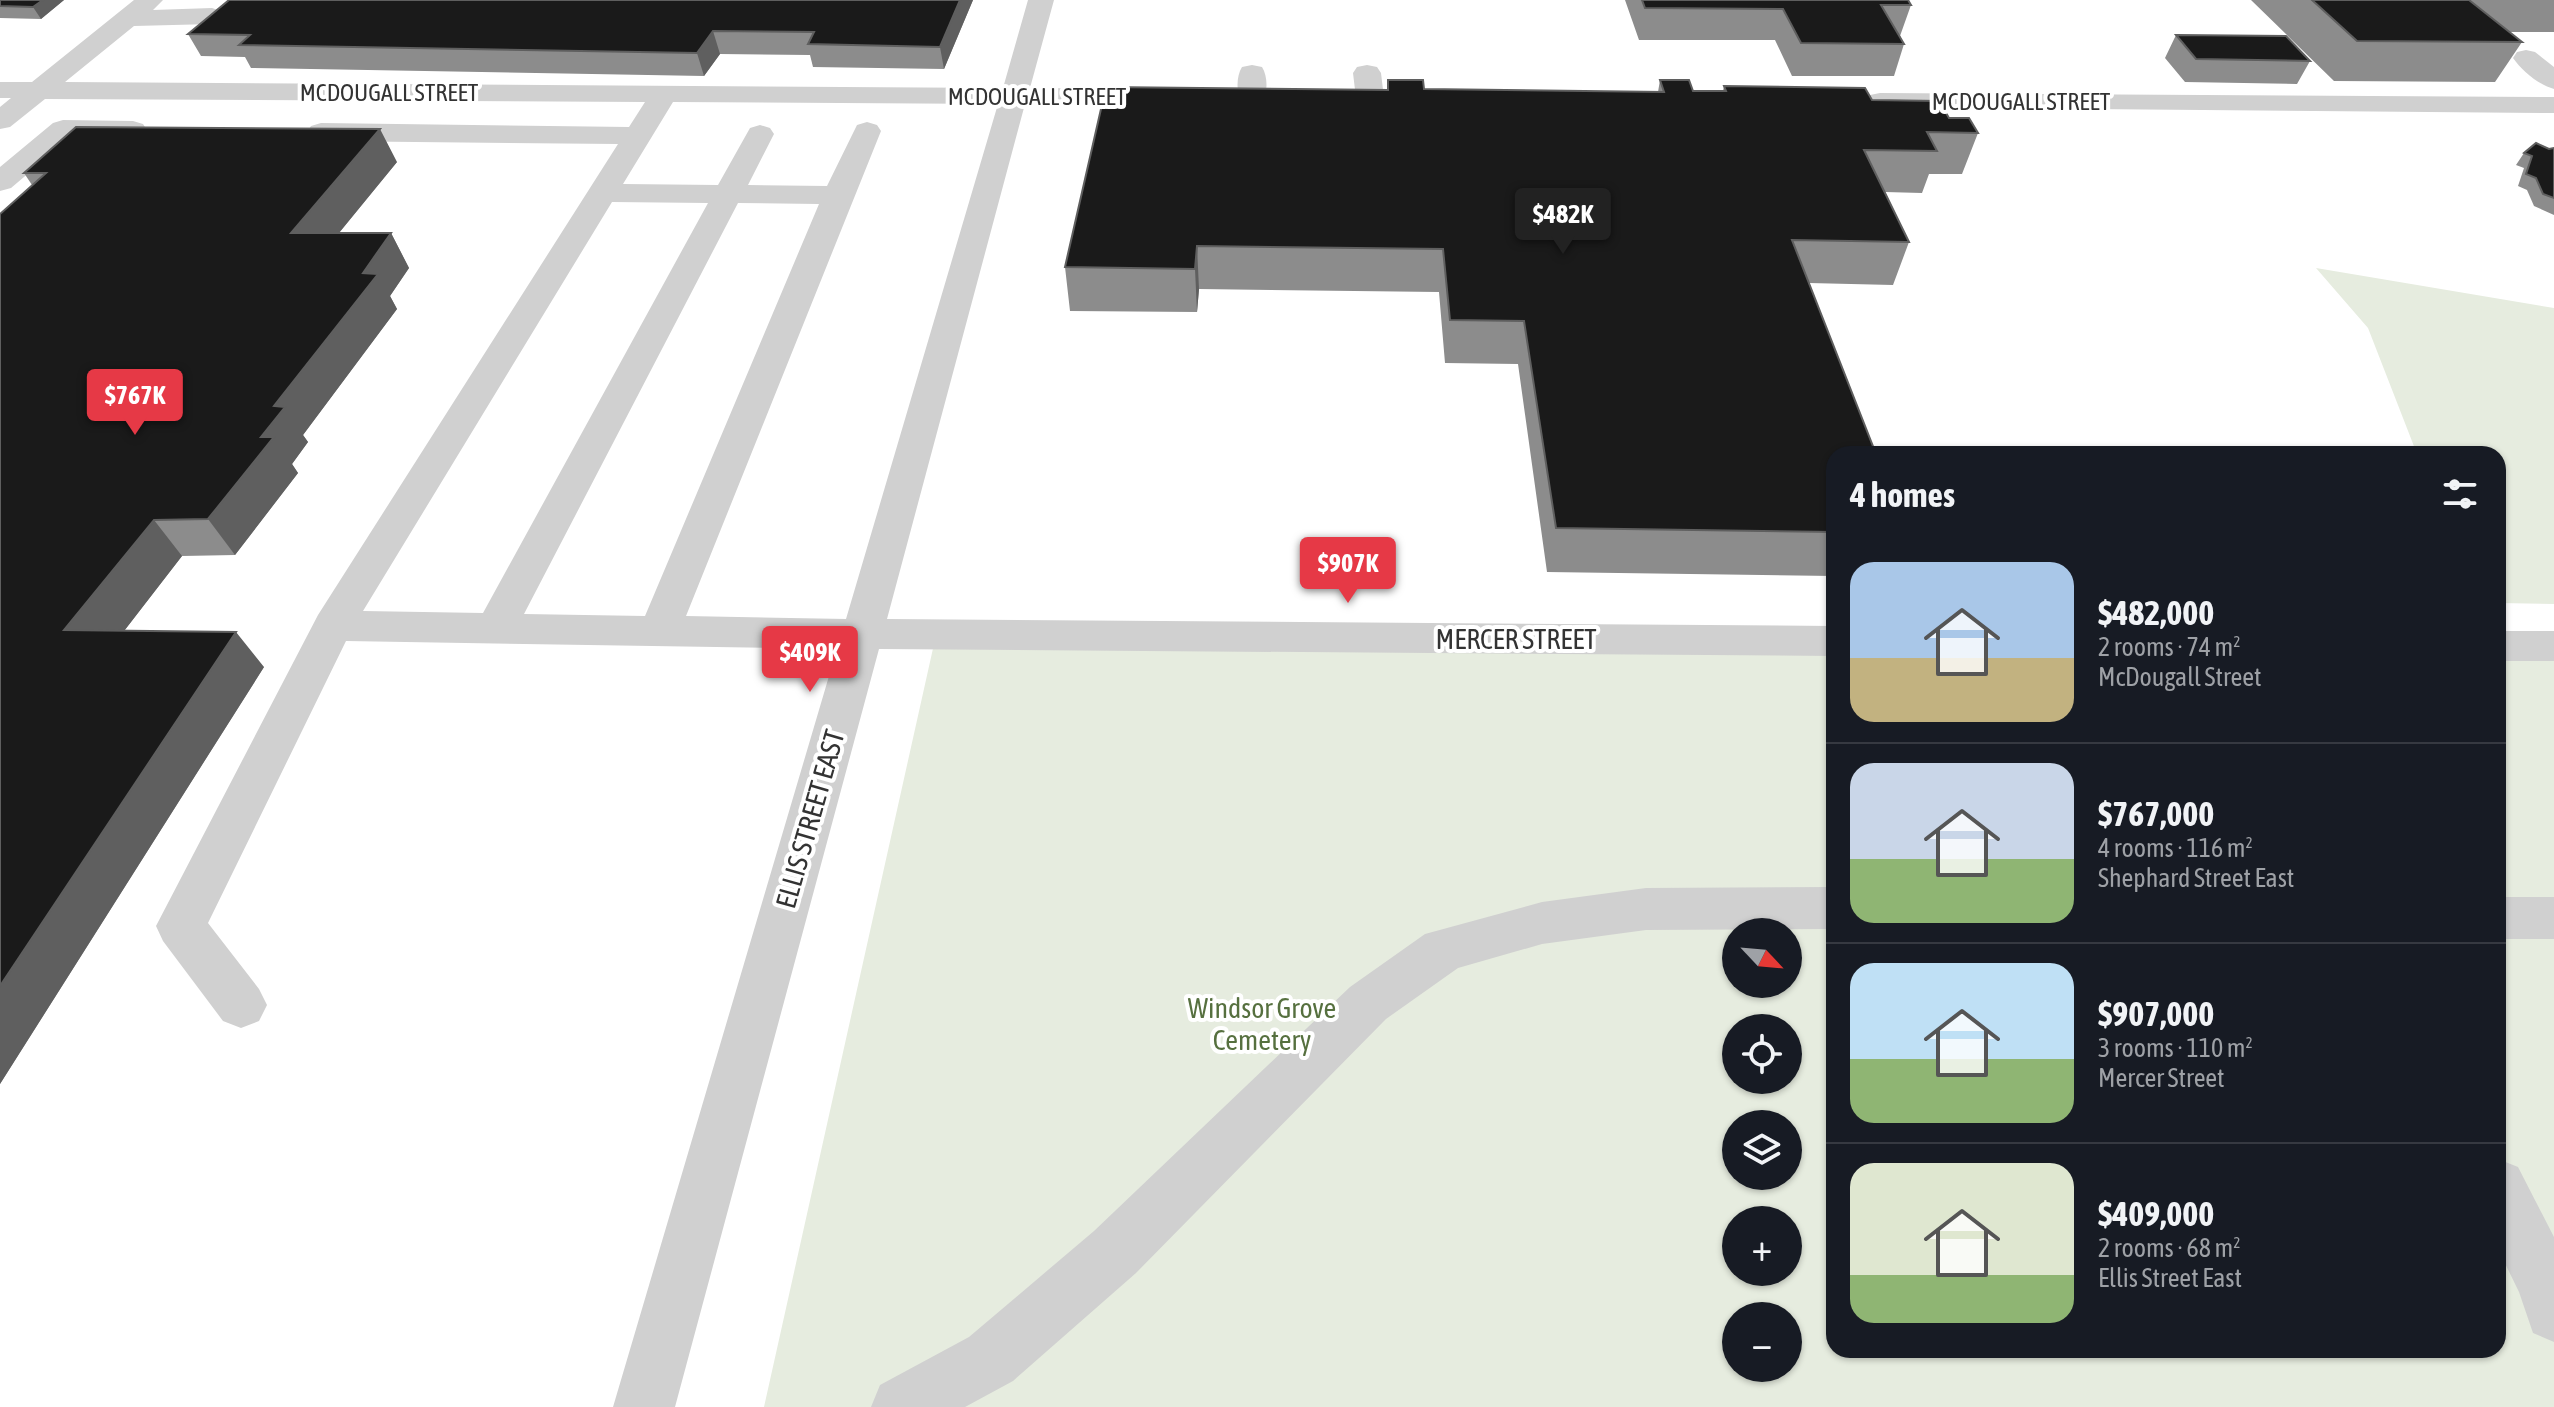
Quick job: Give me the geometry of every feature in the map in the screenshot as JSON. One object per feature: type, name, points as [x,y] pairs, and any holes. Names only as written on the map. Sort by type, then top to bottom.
[{"type":"street","points":[[0,121],[150,0]]},
{"type":"street","name":"ELLIS STREET EAST","points":[[644,1407],[1041,0]]},
{"type":"street","points":[[128,18],[212,16]]},
{"type":"street","points":[[48,45],[94,45]]},
{"type":"street","points":[[2526,58],[2554,81]]},
{"type":"street","points":[[2068,76],[2086,102]]},
{"type":"street","points":[[1222,97],[1252,85],[1281,97]]},
{"type":"street","points":[[1340,98],[1368,86],[1402,98]]},
{"type":"street","name":"MCDOUGALL STREET","points":[[0,90],[1013,96],[1134,87],[1192,97]]},
{"type":"street","points":[[218,119],[246,92]]},
{"type":"street","points":[[241,1005],[181,926],[333,626],[664,94]]},
{"type":"street","name":"MCDOUGALL STREET","points":[[1847,101],[2554,105]]},
{"type":"street","points":[[2127,102],[2139,130]]},
{"type":"street","points":[[2385,103],[2407,127]]},
{"type":"street","points":[[0,182],[63,129],[164,130]]},
{"type":"street","points":[[659,631],[867,131]]},
{"type":"street","points":[[299,132],[639,136]]},
{"type":"street","points":[[496,628],[760,134]]},
{"type":"street","points":[[603,193],[838,195]]},
{"type":"street","name":"MERCER STREET","points":[[333,626],[862,634],[1826,641]]},
{"type":"street","points":[[2506,646],[2554,646]]},
{"type":"street","points":[[902,1407],[991,1359],[1115,1252],[1368,1003],[1443,950],[1542,923],[1646,909],[1826,908]]},
{"type":"street","points":[[2506,918],[2554,918]]},
{"type":"street","points":[[2506,1203],[2552,1296]]},
{"type":"green space","points":[[2316,268],[2554,308],[2554,604],[2506,603],[2506,446],[2414,446],[2368,328]]},
{"type":"green space","name":"Windsor Grove Cemetery","points":[[936,635],[1826,649],[1826,1358],[2506,1358],[2506,660],[2554,661],[2554,1407],[764,1407]]},
{"type":"building","points":[[0,0],[43,0],[33,7],[0,6]]},
{"type":"building","points":[[229,0],[960,0],[940,47],[808,44],[814,32],[713,31],[697,53],[239,45],[250,35],[188,34]]},
{"type":"building","points":[[1642,0],[1908,0],[1911,5],[1881,5],[1904,44],[1801,43],[1783,9],[1645,8]]},
{"type":"building","points":[[2312,0],[2469,0],[2522,42],[2357,41]]},
{"type":"building","points":[[2176,35],[2286,36],[2310,61],[2196,59]]},
{"type":"building","points":[[1388,80],[1423,80],[1424,89],[1664,92],[1660,80],[1689,80],[1693,91],[1726,91],[1724,86],[1865,88],[1872,100],[1939,101],[1949,118],[1969,118],[1978,133],[1927,132],[1937,151],[1864,150],[1909,242],[1792,240],[1873,446],[1826,446],[1826,532],[1556,528],[1524,321],[1450,320],[1443,249],[1197,246],[1195,269],[1065,267],[1106,87],[1388,90]]},
{"type":"building","points":[[76,127],[380,129],[291,233],[391,233],[363,273],[378,274],[274,406],[285,407],[261,437],[274,437],[208,519],[154,520],[64,630],[236,632],[0,986],[0,214],[46,173],[24,173]]},
{"type":"building","points":[[2536,143],[2554,148],[2554,198],[2543,194],[2536,178],[2526,174],[2532,156],[2524,153]]}]
